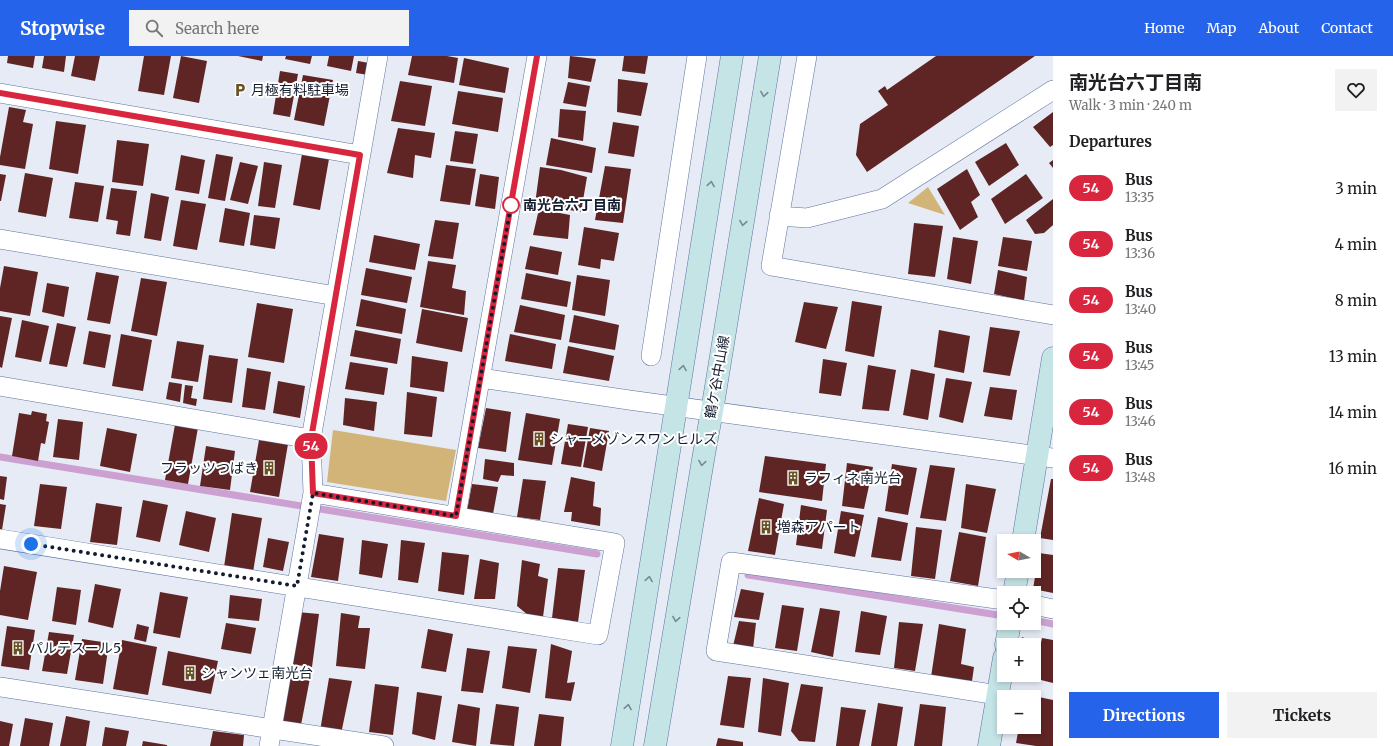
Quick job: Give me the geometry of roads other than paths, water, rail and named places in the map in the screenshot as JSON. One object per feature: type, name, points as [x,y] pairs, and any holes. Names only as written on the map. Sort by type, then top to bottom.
[{"type":"street","points":[[270,737],[311,504],[311,439],[378,56]]},
{"type":"street","points":[[456,516],[537,56]]},
{"type":"street","points":[[651,356],[698,56]]},
{"type":"street","points":[[622,746],[732,56]]},
{"type":"street","name":"鶴ケ谷中山線","points":[[655,746],[770,56]]},
{"type":"street","points":[[807,56],[771,266],[1053,315]]},
{"type":"street","points":[[779,216],[807,218],[882,199],[1053,90]]},
{"type":"street","points":[[0,93],[360,155]]},
{"type":"street","points":[[0,239],[336,296]]},
{"type":"street","points":[[1025,534],[1045,457],[1053,358]]},
{"type":"street","points":[[481,378],[1045,457]]},
{"type":"street","points":[[0,386],[311,439]]},
{"type":"street","points":[[0,540],[598,635],[614,543],[456,516],[311,504]]},
{"type":"street","points":[[997,599],[731,562],[716,651],[997,695]]},
{"type":"street","points":[[1041,606],[1053,609]]},
{"type":"street","points":[[0,687],[270,737],[384,746]]},
{"type":"street","points":[[989,746],[997,701]]},
{"type":"waterway","points":[[0,457],[597,554]]},
{"type":"waterway","points":[[748,575],[997,615]]},
{"type":"waterway","points":[[1041,621],[1053,624]]},
{"type":"place","name":"月極有料駐車場","points":[[240,90]]},
{"type":"place","name":"南光台六丁目南","points":[[511,205]]},
{"type":"place","name":"シャーメゾンスワンヒルズ","points":[[539,439]]},
{"type":"place","name":"フラッツつばき","points":[[269,468]]},
{"type":"place","name":"ラフィネ南光台","points":[[793,478]]},
{"type":"place","name":"増森アパート","points":[[766,527]]},
{"type":"place","name":"パルテスール5","points":[[18,648]]},
{"type":"place","name":"シャンツェ南光台","points":[[190,673]]}]
